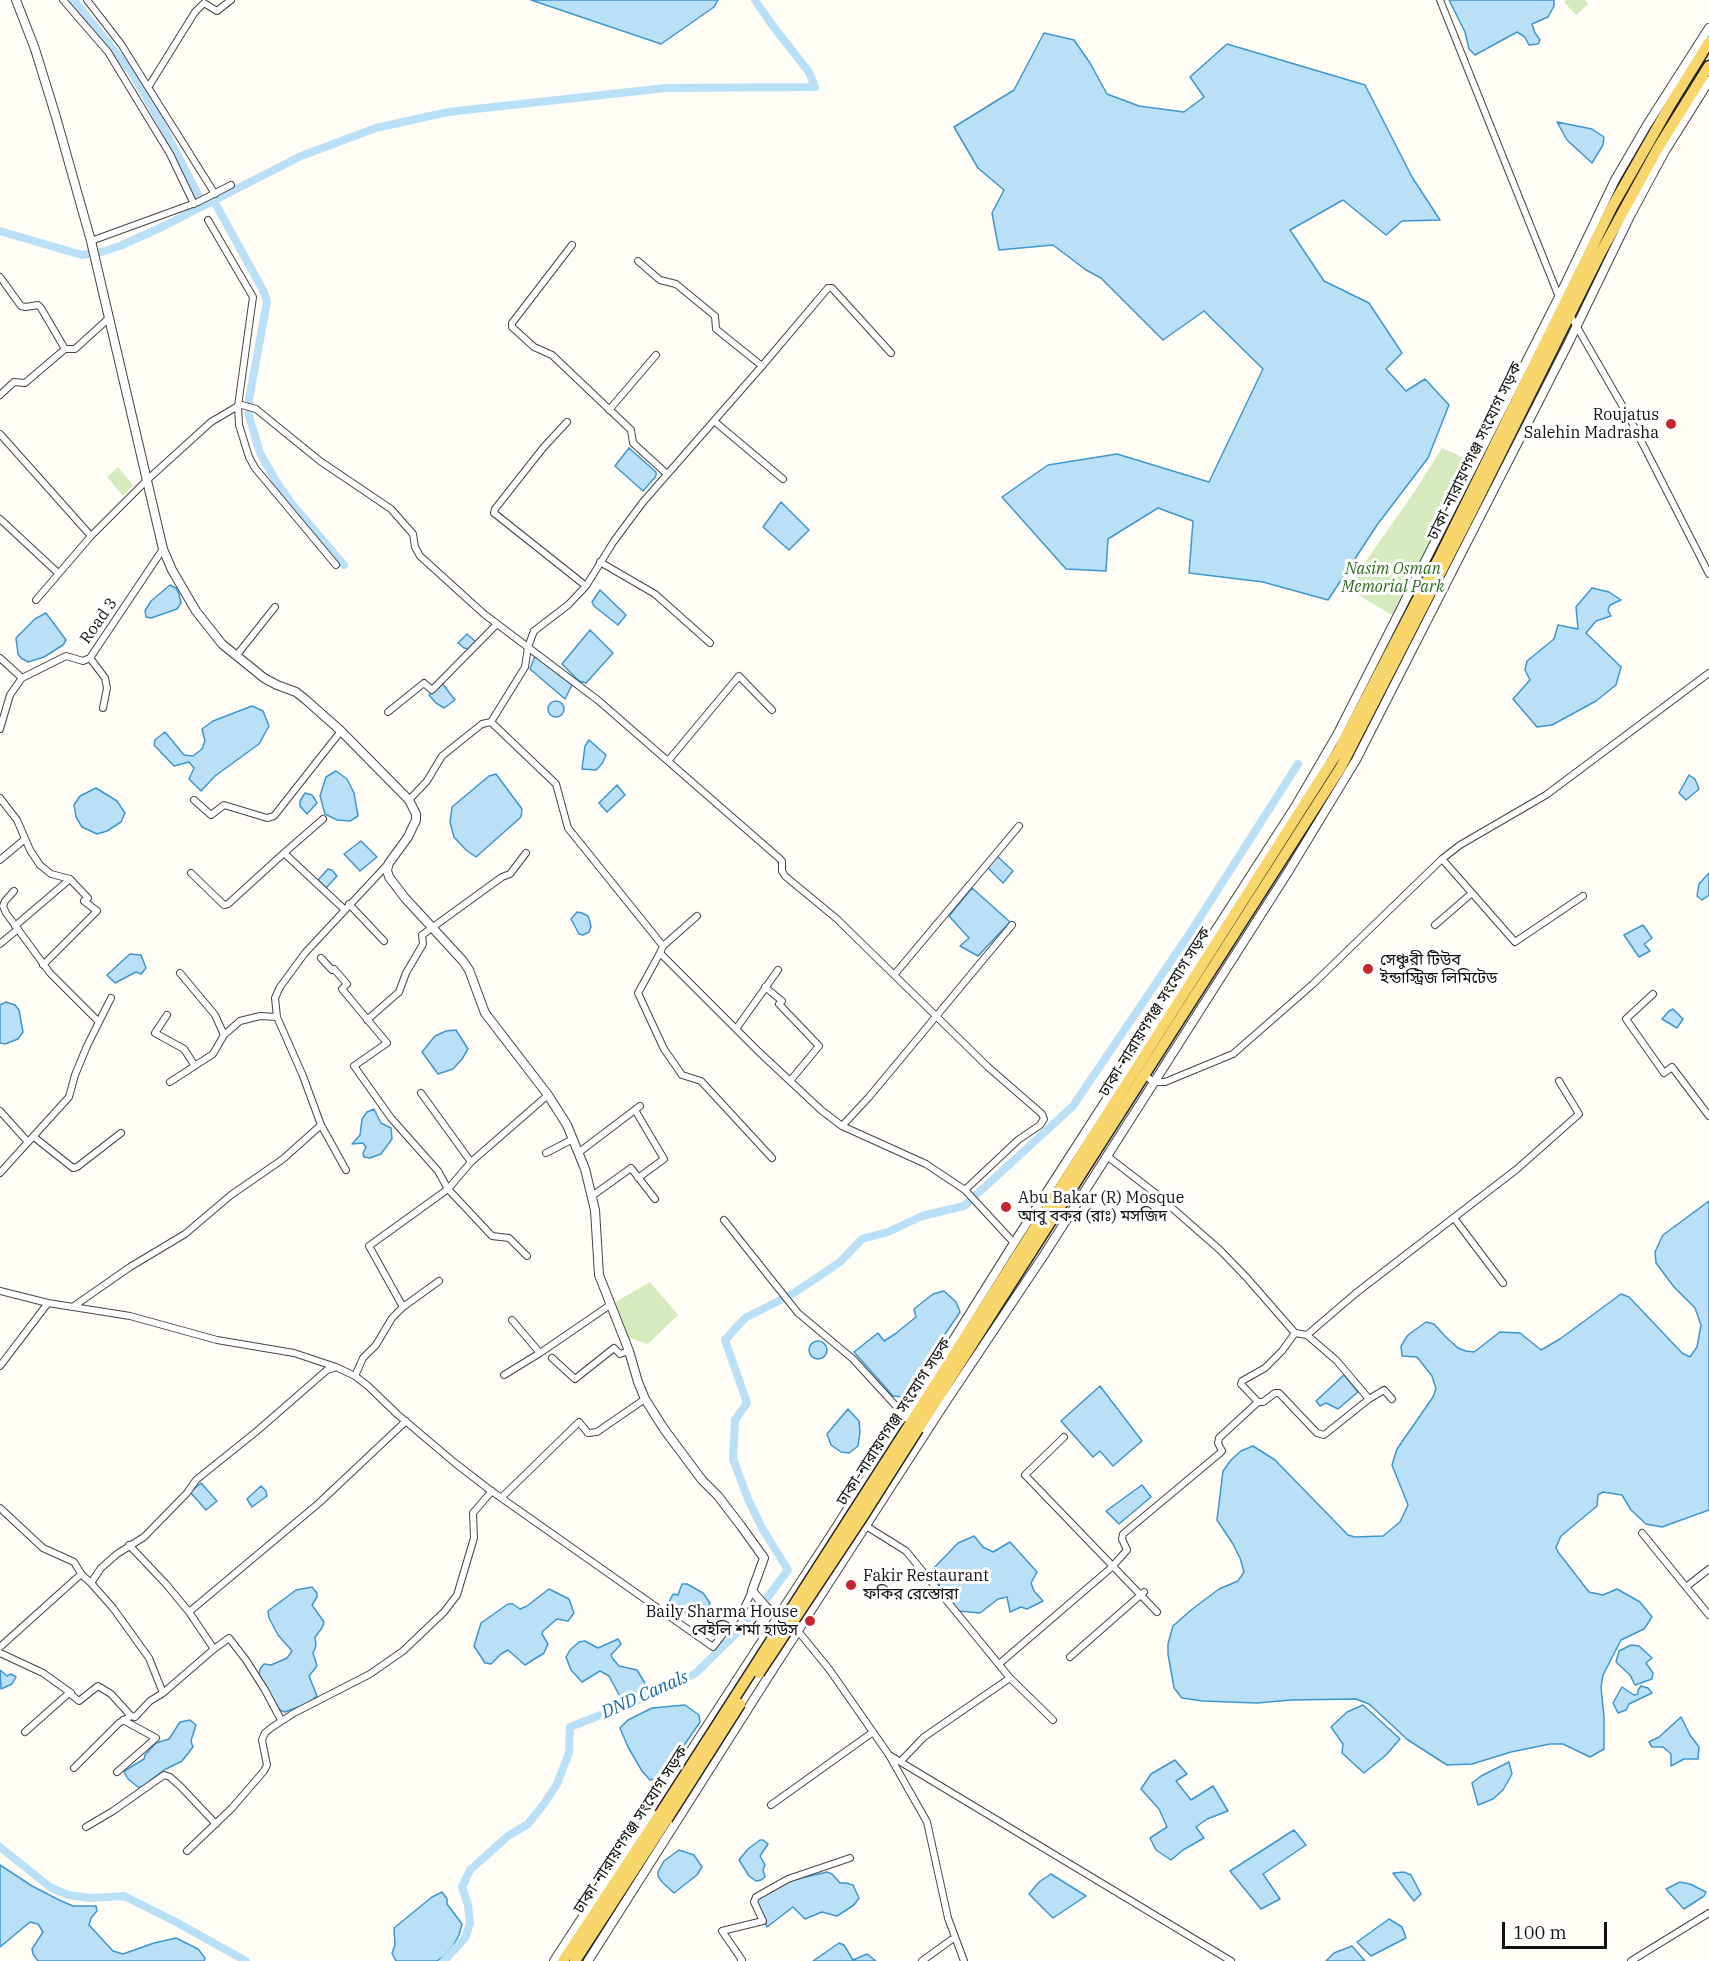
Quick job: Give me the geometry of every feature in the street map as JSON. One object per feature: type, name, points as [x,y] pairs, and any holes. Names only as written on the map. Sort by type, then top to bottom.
[{"type":"main road","name":"ঢাকা-নারায়ণগঞ্জ সংযোগ সড়ক","points":[[932,1398],[1339,750],[1440,556],[1562,300],[1612,207],[1709,42]]},
{"type":"main road","name":"ঢাকা-নারায়ণগঞ্জ সংযোগ সড়ক","points":[[575,1961],[911,1423],[932,1398],[1144,1075],[1341,767],[1601,252],[1658,148],[1709,66]]},
{"type":"main road","name":"ঢাকা-নারায়ণগঞ্জ সংযোগ সড়ক","points":[[564,1961],[647,1843]]},
{"type":"street","points":[[16,0],[35,49],[92,244],[163,549],[180,585],[196,611],[236,657],[264,678],[296,692],[341,731],[410,800],[416,814],[416,820],[408,837],[389,863],[346,906],[335,922],[305,953],[280,987],[275,998],[277,1017],[303,1076],[321,1125],[346,1170]]},
{"type":"street","points":[[63,0],[108,52],[170,154],[196,203]]},
{"type":"street","points":[[87,0],[121,44],[149,86],[213,195]]},
{"type":"street","points":[[149,86],[195,12],[204,3],[217,11],[231,0]]},
{"type":"street","points":[[1440,0],[1562,300]]},
{"type":"street","points":[[554,1961],[647,1843],[798,1631],[866,1526],[1014,1243],[1289,817],[1337,735],[1562,300],[1615,180],[1709,28]]},
{"type":"street","points":[[932,1398],[1044,1255],[1282,882],[1356,760],[1577,326],[1630,216],[1665,152],[1709,81]]},
{"type":"street","points":[[92,244],[196,203],[231,185]]},
{"type":"street","points":[[208,220],[253,297],[239,425],[251,462],[336,565]]},
{"type":"street","points":[[572,245],[512,322],[512,327],[534,346],[555,358],[632,430],[633,444],[667,474]]},
{"type":"street","points":[[638,261],[660,280],[676,284],[715,316],[716,329],[762,366]]},
{"type":"street","points":[[0,277],[21,306],[38,305],[41,308],[64,349]]},
{"type":"street","points":[[410,800],[427,781],[442,756],[482,724],[492,722],[525,667],[528,647],[538,627],[568,605],[586,586],[633,515],[830,287],[891,353]]},
{"type":"street","points":[[1570,315],[1630,419],[1709,574]]},
{"type":"street","points":[[0,394],[14,382],[25,383],[64,349],[75,349],[108,320]]},
{"type":"street","points":[[609,410],[656,355]]},
{"type":"street","points":[[36,600],[91,536],[147,480],[211,423],[240,406],[256,409],[320,461],[397,514],[413,534],[415,547],[420,555],[497,624],[599,701],[779,858],[782,861],[783,874],[837,919],[988,1067],[1044,1116],[1040,1125],[1018,1140],[965,1190]]},
{"type":"street","points":[[714,421],[783,479]]},
{"type":"street","points":[[567,422],[543,448],[494,513],[586,586]]},
{"type":"street","points":[[0,434],[91,536]]},
{"type":"street","points":[[0,519],[58,573]]},
{"type":"street","name":"Road 3","points":[[22,678],[66,656],[83,661],[90,658],[163,549]]},
{"type":"street","points":[[600,562],[655,594],[710,643]]},
{"type":"street","points":[[236,657],[275,607]]},
{"type":"street","points":[[388,712],[424,683],[432,690],[497,624]]},
{"type":"street","points":[[0,658],[22,678],[10,695],[0,729]]},
{"type":"street","points":[[90,658],[105,678],[107,688],[103,708]]},
{"type":"street","points":[[1144,1075],[1154,1082],[1165,1082],[1233,1054],[1313,984],[1442,859],[1460,845],[1546,795],[1709,673]]},
{"type":"street","points":[[668,760],[739,676],[772,710]]},
{"type":"street","points":[[492,722],[556,784],[568,828],[663,946]]},
{"type":"street","points":[[194,800],[211,815],[224,805],[267,818],[274,816],[341,731]]},
{"type":"street","points":[[0,798],[17,820],[40,865],[51,874],[70,879],[88,898],[84,901],[97,911],[43,965]]},
{"type":"street","points":[[191,873],[224,905],[228,904],[323,819]]},
{"type":"street","points":[[894,975],[1019,826]]},
{"type":"street","points":[[0,860],[25,839]]},
{"type":"street","points":[[368,1020],[399,992],[406,973],[423,944],[422,935],[502,877],[510,874],[526,853]]},
{"type":"street","points":[[284,854],[384,941]]},
{"type":"street","points":[[1442,859],[1515,942],[1583,896]]},
{"type":"street","points":[[0,1291],[48,1303],[130,1316],[217,1340],[294,1353],[355,1376],[406,1421],[501,1498],[713,1647],[754,1594],[764,1558],[718,1497],[702,1480],[645,1399],[599,1275],[595,1210],[579,1153],[567,1125],[549,1095],[485,1012],[469,970],[463,961],[389,877],[387,870],[389,863]]},
{"type":"street","points":[[0,944],[70,879]]},
{"type":"street","points":[[14,891],[3,906],[6,913],[43,965],[98,1022]]},
{"type":"street","points":[[1435,925],[1472,893]]},
{"type":"street","points":[[697,916],[663,946],[638,993],[664,1049],[682,1075],[701,1081],[772,1158]]},
{"type":"street","points":[[842,1126],[869,1097],[1012,925]]},
{"type":"street","points":[[660,953],[821,1110],[842,1126],[926,1164],[965,1190],[1014,1243]]},
{"type":"street","points":[[321,958],[347,984],[342,989],[387,1043],[354,1065],[391,1118],[438,1171],[448,1189],[492,1236],[509,1238],[528,1256]]},
{"type":"street","points":[[736,1029],[778,970]]},
{"type":"street","points":[[180,973],[215,1014],[224,1035]]},
{"type":"street","points":[[765,987],[782,1001],[779,1004],[819,1046],[790,1081]]},
{"type":"street","points":[[1653,994],[1626,1019],[1664,1073],[1672,1067],[1709,1116]]},
{"type":"street","points":[[0,1173],[69,1097],[75,1075],[111,998]]},
{"type":"street","points":[[167,1016],[155,1033],[184,1049],[195,1066]]},
{"type":"street","points":[[170,1082],[213,1054],[224,1035],[240,1021],[260,1016],[277,1017]]},
{"type":"street","points":[[1307,1335],[1356,1293],[1517,1169],[1579,1114],[1559,1081]]},
{"type":"street","points":[[421,1093],[471,1162]]},
{"type":"street","points":[[403,1307],[369,1246],[448,1189],[471,1162],[549,1095]]},
{"type":"street","points":[[579,1153],[638,1108],[664,1159],[638,1178]]},
{"type":"street","points":[[0,1111],[31,1139],[73,1168],[121,1133]]},
{"type":"street","points":[[74,1306],[130,1267],[184,1234],[224,1200],[299,1147],[321,1125]]},
{"type":"street","points":[[546,1153],[573,1139]]},
{"type":"street","points":[[1107,1156],[1155,1193],[1220,1251],[1247,1278],[1295,1334],[1307,1335],[1337,1361],[1369,1399]]},
{"type":"street","points":[[592,1196],[631,1168],[655,1199]]},
{"type":"street","points":[[1454,1218],[1503,1283]]},
{"type":"street","points":[[588,1961],[647,1843],[777,1617],[837,1526],[911,1423],[853,1359],[798,1313],[724,1220]]},
{"type":"street","points":[[355,1376],[363,1358],[376,1345],[392,1318],[403,1307],[439,1281]]},
{"type":"street","points":[[0,1366],[48,1303]]},
{"type":"street","points":[[504,1375],[610,1305]]},
{"type":"street","points":[[512,1320],[540,1353]]},
{"type":"street","points":[[1258,1402],[1241,1382],[1265,1368],[1295,1334]]},
{"type":"street","points":[[552,1358],[575,1378],[614,1348],[620,1354],[629,1351]]},
{"type":"street","points":[[91,1583],[101,1568],[129,1545],[144,1537],[196,1480],[327,1370],[336,1367]]},
{"type":"street","points":[[999,1664],[1112,1567],[1127,1550],[1122,1539],[1124,1534],[1220,1453],[1222,1451],[1218,1443],[1219,1438],[1258,1402],[1263,1402],[1277,1392],[1317,1433],[1324,1435],[1369,1399],[1384,1390],[1392,1399]]},
{"type":"street","points":[[501,1498],[579,1422],[588,1433],[597,1432],[645,1399]]},
{"type":"street","points":[[189,1612],[319,1503],[406,1421]]},
{"type":"street","points":[[1064,1437],[1025,1475],[1095,1546],[1112,1567],[1143,1594],[1157,1612]]},
{"type":"street","points":[[187,1851],[216,1824],[264,1771],[267,1765],[262,1740],[265,1733],[281,1720],[370,1674],[403,1651],[444,1612],[458,1595],[474,1538],[473,1513],[492,1491]]},
{"type":"street","points":[[0,1508],[43,1548],[74,1562],[82,1575],[113,1608],[149,1658],[163,1693]]},
{"type":"street","points":[[866,1526],[906,1551],[1010,1678],[1053,1720]]},
{"type":"street","points":[[1642,1533],[1709,1615]]},
{"type":"street","points":[[129,1545],[189,1612],[214,1649]]},
{"type":"street","points":[[1686,1587],[1709,1569]]},
{"type":"street","points":[[0,1647],[82,1575]]},
{"type":"street","points":[[754,1594],[766,1608],[798,1631],[829,1669],[889,1755],[927,1822],[948,1918],[964,1961]]},
{"type":"street","points":[[1070,1657],[1143,1594]]},
{"type":"street","points":[[74,1768],[119,1723],[131,1716],[135,1717],[150,1701],[163,1693],[229,1638],[261,1683],[281,1720]]},
{"type":"street","points":[[0,1653],[43,1673],[79,1701],[98,1686],[103,1687],[131,1716]]},
{"type":"street","points":[[901,1761],[924,1737],[1010,1678]]},
{"type":"street","points":[[25,1732],[70,1693]]},
{"type":"street","points":[[117,1772],[156,1738],[123,1720]]},
{"type":"street","points":[[771,1805],[873,1732]]},
{"type":"street","points":[[889,1755],[1231,1961]]},
{"type":"street","points":[[86,1827],[164,1775],[170,1777],[181,1787],[216,1824]]},
{"type":"street","points":[[741,1961],[722,1932],[763,1921],[754,1902],[756,1897],[788,1879],[850,1858]]},
{"type":"street","points":[[1631,1961],[1709,1913]]},
{"type":"street","points":[[922,1961],[951,1940]]},
{"type":"green space","points":[[1566,0],[1585,0],[1588,4],[1576,15],[1564,2]]},
{"type":"green space","name":"Nasim Osman Memorial Park","points":[[1442,448],[1483,466],[1405,623],[1347,588],[1415,491]]},
{"type":"green space","points":[[118,467],[133,485],[123,496],[107,477]]},
{"type":"green space","points":[[650,1282],[678,1315],[648,1344],[629,1338],[614,1303]]},
{"type":"water","points":[[531,0],[718,0],[714,7],[661,44]]},
{"type":"water","points":[[1449,0],[1554,0],[1554,6],[1548,17],[1532,24],[1540,40],[1538,44],[1529,45],[1525,37],[1517,32],[1475,55],[1469,49],[1465,32]]},
{"type":"water","points":[[1044,33],[1074,40],[1107,94],[1139,106],[1184,112],[1204,97],[1190,77],[1227,44],[1365,85],[1412,177],[1440,220],[1402,221],[1386,235],[1343,200],[1290,230],[1324,281],[1369,303],[1402,353],[1386,369],[1406,391],[1425,379],[1449,405],[1428,458],[1377,525],[1328,600],[1263,582],[1189,573],[1193,521],[1158,508],[1108,539],[1106,571],[1066,569],[1002,497],[1048,465],[1117,454],[1209,482],[1263,369],[1204,311],[1163,340],[1101,278],[1086,270],[1053,245],[999,250],[992,213],[1004,190],[978,168],[954,127],[1014,90]]},
{"type":"water","points":[[1557,122],[1592,129],[1604,137],[1603,145],[1592,163],[1567,140]]},
{"type":"water","points":[[629,448],[656,472],[656,476],[643,491],[615,466]]},
{"type":"water","points":[[781,502],[809,530],[789,550],[763,527]]},
{"type":"water","points":[[170,585],[176,588],[179,594],[181,603],[177,609],[151,618],[146,617],[145,611],[151,601]]},
{"type":"water","points":[[1592,588],[1609,592],[1621,600],[1610,605],[1608,610],[1611,616],[1596,621],[1586,633],[1621,667],[1616,685],[1596,701],[1552,725],[1537,727],[1513,699],[1530,680],[1525,670],[1527,661],[1554,639],[1558,625],[1578,629],[1576,607]]},
{"type":"water","points":[[600,590],[626,615],[618,625],[594,606],[592,602]]},
{"type":"water","points":[[46,613],[66,640],[63,645],[44,657],[28,662],[18,654],[16,638],[35,619]]},
{"type":"water","points":[[590,630],[613,653],[586,683],[579,681],[562,664]]},
{"type":"water","points":[[467,634],[476,642],[470,649],[458,643]]},
{"type":"water","points":[[535,656],[572,685],[565,699],[530,669]]},
{"type":"water","points":[[442,683],[455,700],[444,708],[429,695]]},
{"type":"water","points":[[556,701],[564,709],[556,717],[548,709]]},
{"type":"water","points":[[252,706],[263,711],[269,726],[259,744],[215,776],[201,791],[189,779],[194,768],[189,762],[174,766],[154,745],[155,740],[165,732],[184,755],[193,756],[202,749],[205,741],[202,729],[213,721]]},
{"type":"water","points":[[589,740],[606,755],[596,770],[582,769],[585,746]]},
{"type":"water","points":[[336,771],[347,779],[354,793],[358,816],[350,821],[337,820],[325,814],[320,796],[326,777]]},
{"type":"water","points":[[496,774],[522,809],[521,817],[476,857],[454,837],[450,822],[452,807],[489,776]]},
{"type":"water","points":[[1689,775],[1695,779],[1699,789],[1686,800],[1679,793]]},
{"type":"water","points":[[617,785],[625,795],[607,812],[599,803]]},
{"type":"water","points":[[96,788],[117,801],[125,813],[121,822],[97,834],[82,827],[76,817],[74,805],[80,796]]},
{"type":"water","points":[[305,793],[312,795],[317,803],[307,814],[300,806]]},
{"type":"water","points":[[361,841],[377,857],[360,871],[344,854]]},
{"type":"water","points":[[997,856],[1013,871],[1003,883],[987,867]]},
{"type":"water","points":[[328,869],[337,876],[326,888],[318,880]]},
{"type":"water","points":[[1709,873],[1709,895],[1702,900],[1697,896],[1699,884]]},
{"type":"water","points":[[972,888],[1010,922],[978,956],[960,946],[969,938],[949,916]]},
{"type":"water","points":[[577,912],[588,916],[590,922],[589,932],[583,935],[579,934],[571,919]]},
{"type":"water","points":[[1643,925],[1652,938],[1644,944],[1650,951],[1639,957],[1624,935]]},
{"type":"water","points":[[130,954],[141,955],[146,968],[141,974],[136,972],[115,983],[107,975]]},
{"type":"water","points":[[6,1002],[15,1005],[19,1010],[23,1032],[18,1039],[5,1044],[0,1043],[0,1005]]},
{"type":"water","points":[[1673,1009],[1683,1019],[1677,1028],[1662,1019]]},
{"type":"water","points":[[456,1030],[468,1049],[453,1069],[438,1074],[422,1052],[435,1036]]},
{"type":"water","points":[[374,1109],[381,1123],[391,1128],[392,1139],[381,1154],[370,1158],[364,1157],[366,1147],[363,1143],[352,1144],[360,1135],[362,1119],[367,1112]]},
{"type":"water","points":[[1709,1201],[1709,1510],[1662,1527],[1646,1524],[1631,1510],[1622,1495],[1603,1492],[1598,1495],[1597,1506],[1561,1536],[1556,1547],[1589,1592],[1603,1595],[1617,1589],[1640,1602],[1652,1617],[1644,1629],[1621,1640],[1603,1675],[1601,1687],[1604,1749],[1590,1757],[1563,1744],[1550,1744],[1511,1752],[1472,1764],[1447,1765],[1408,1740],[1369,1704],[1356,1699],[1257,1703],[1182,1698],[1174,1688],[1168,1654],[1173,1626],[1219,1589],[1238,1581],[1244,1572],[1233,1544],[1217,1520],[1223,1471],[1231,1460],[1241,1451],[1253,1446],[1275,1460],[1348,1535],[1383,1536],[1400,1522],[1408,1505],[1392,1465],[1397,1449],[1433,1397],[1436,1389],[1432,1376],[1417,1357],[1402,1356],[1401,1346],[1408,1335],[1426,1322],[1434,1324],[1458,1348],[1466,1351],[1474,1352],[1500,1332],[1520,1333],[1541,1350],[1560,1339],[1621,1294],[1629,1297],[1682,1353],[1690,1357],[1697,1347],[1701,1325],[1695,1308],[1674,1287],[1656,1263],[1655,1252],[1663,1235]]},
{"type":"water","points":[[944,1291],[956,1302],[960,1312],[903,1397],[893,1396],[854,1352],[878,1333],[884,1341],[895,1334],[916,1317],[914,1309],[933,1294]]},
{"type":"water","points":[[818,1341],[824,1344],[827,1350],[824,1356],[818,1359],[812,1356],[809,1350],[812,1344]]},
{"type":"water","points":[[1344,1375],[1358,1392],[1338,1409],[1326,1403],[1320,1406],[1316,1401]]},
{"type":"water","points":[[1100,1386],[1142,1441],[1113,1466],[1100,1451],[1093,1457],[1061,1421]]},
{"type":"water","points":[[848,1409],[859,1421],[860,1432],[858,1446],[849,1453],[841,1452],[831,1445],[827,1434]]},
{"type":"water","points":[[201,1483],[217,1501],[206,1510],[190,1492]]},
{"type":"water","points":[[1142,1485],[1151,1497],[1119,1524],[1106,1511]]},
{"type":"water","points":[[261,1486],[267,1496],[252,1507],[247,1499]]},
{"type":"water","points":[[974,1536],[983,1547],[993,1552],[1010,1542],[1037,1572],[1031,1583],[1034,1591],[1043,1601],[1027,1609],[1021,1607],[1010,1612],[1007,1597],[998,1599],[980,1613],[959,1611],[947,1597],[931,1571],[958,1543]]},
{"type":"water","points":[[682,1584],[687,1584],[703,1593],[710,1603],[705,1614],[698,1619],[685,1613],[684,1609],[675,1608],[675,1604],[670,1603],[673,1594],[678,1595]]},
{"type":"water","points":[[312,1587],[317,1597],[312,1605],[324,1622],[315,1637],[316,1646],[313,1653],[317,1666],[309,1676],[317,1696],[307,1704],[285,1712],[280,1710],[259,1675],[264,1664],[271,1665],[287,1658],[292,1651],[278,1635],[268,1611],[296,1590]]},
{"type":"water","points":[[549,1589],[569,1599],[574,1613],[568,1621],[557,1619],[543,1631],[542,1634],[548,1644],[544,1653],[525,1665],[508,1650],[491,1664],[485,1663],[474,1646],[481,1623],[508,1604],[513,1604],[520,1609],[527,1606]]},
{"type":"water","points":[[618,1639],[621,1644],[611,1655],[613,1659],[619,1666],[637,1670],[646,1685],[646,1691],[640,1697],[624,1704],[609,1676],[600,1671],[582,1682],[571,1670],[566,1657],[579,1642],[585,1641],[598,1648]]},
{"type":"water","points":[[1631,1645],[1639,1646],[1652,1658],[1646,1663],[1653,1673],[1652,1679],[1635,1685],[1630,1675],[1616,1662],[1619,1651]]},
{"type":"water","points":[[0,1670],[7,1676],[11,1674],[16,1677],[12,1684],[1,1689]]},
{"type":"water","points":[[1641,1686],[1648,1688],[1652,1693],[1629,1704],[1626,1710],[1618,1713],[1613,1703],[1622,1687],[1634,1695],[1638,1694]]},
{"type":"water","points":[[685,1705],[699,1715],[700,1722],[669,1767],[658,1778],[650,1780],[628,1747],[620,1728],[628,1720],[652,1708]]},
{"type":"water","points":[[1363,1705],[1400,1739],[1386,1755],[1364,1773],[1342,1753],[1343,1744],[1331,1727],[1347,1712]]},
{"type":"water","points":[[1681,1717],[1699,1747],[1698,1759],[1684,1759],[1671,1766],[1671,1754],[1663,1747],[1652,1747],[1649,1742],[1659,1737]]},
{"type":"water","points":[[190,1720],[196,1725],[191,1741],[193,1747],[182,1761],[164,1770],[142,1787],[138,1787],[128,1779],[124,1772],[126,1770],[144,1759],[156,1743],[169,1739],[180,1722]]},
{"type":"water","points":[[1175,1760],[1187,1774],[1176,1781],[1191,1800],[1213,1786],[1228,1811],[1207,1819],[1196,1827],[1204,1838],[1171,1860],[1156,1850],[1150,1838],[1167,1827],[1159,1809],[1141,1789],[1151,1774]]},
{"type":"water","points":[[1509,1762],[1512,1774],[1503,1790],[1493,1799],[1478,1805],[1472,1783]]},
{"type":"water","points":[[1294,1830],[1306,1845],[1263,1874],[1280,1899],[1261,1909],[1230,1871]]},
{"type":"water","points":[[760,1840],[768,1844],[760,1856],[765,1865],[763,1870],[765,1877],[756,1881],[749,1876],[739,1860]]},
{"type":"water","points":[[679,1850],[694,1855],[702,1867],[697,1875],[674,1893],[662,1882],[658,1872],[664,1861]]},
{"type":"water","points":[[0,1865],[32,1886],[73,1906],[96,1906],[97,1911],[89,1925],[113,1951],[123,1954],[176,1938],[198,1949],[205,1958],[204,1961],[38,1961],[32,1949],[43,1932],[38,1924],[30,1922],[0,1947]]},
{"type":"water","points":[[827,1872],[840,1883],[853,1885],[859,1898],[854,1905],[837,1916],[822,1912],[805,1919],[793,1907],[767,1927],[756,1900],[789,1881]]},
{"type":"water","points":[[1404,1872],[1411,1875],[1421,1894],[1414,1901],[1393,1873]]},
{"type":"water","points":[[1051,1874],[1086,1896],[1053,1918],[1029,1894],[1039,1882]]},
{"type":"water","points":[[1680,1882],[1706,1892],[1704,1896],[1684,1909],[1666,1889]]},
{"type":"water","points":[[442,1892],[447,1899],[447,1904],[462,1924],[453,1946],[437,1961],[396,1961],[392,1953],[395,1945],[394,1928],[432,1897]]},
{"type":"water","points":[[1389,1919],[1402,1927],[1406,1938],[1371,1956],[1357,1942]]},
{"type":"water","points":[[839,1943],[844,1945],[853,1960],[867,1954],[876,1961],[813,1961]]},
{"type":"water","points":[[1352,1946],[1365,1961],[1326,1961],[1334,1953]]},
{"type":"waterway","points":[[74,0],[132,73],[203,204]]},
{"type":"waterway","points":[[0,231],[82,255],[101,252],[164,226],[301,156],[376,128],[448,112],[666,88],[815,87],[809,72],[755,0]]},
{"type":"waterway","points":[[214,201],[265,294],[267,302],[249,399],[249,416],[260,453],[292,504],[344,565]]},
{"type":"waterway","name":"DND Canals","points":[[444,1961],[465,1938],[470,1923],[468,1905],[462,1887],[470,1870],[508,1836],[528,1824],[544,1804],[557,1784],[569,1753],[570,1727],[677,1685],[697,1672],[751,1619],[788,1570],[762,1528],[733,1459],[735,1420],[747,1403],[725,1340],[745,1318],[794,1293],[840,1262],[862,1239],[888,1232],[922,1216],[964,1206],[1073,1106],[1192,930],[1298,764]]},
{"type":"waterway","name":"DND Canals","points":[[0,1847],[50,1887],[68,1895],[90,1898],[124,1896],[246,1961]]},
{"type":"place","name":"Roujatus Salehin Madrasha","points":[[1671,424]]},
{"type":"place","name":"সেঞ্চুরী টিউব ইন্ডাস্ট্রিজ লিমিটেড","points":[[1368,969]]},
{"type":"place","name":"Abu Bakar (R) Mosque আবু বকর (রাঃ) মসজিদ","points":[[1006,1207]]},
{"type":"place","name":"Fakir Restaurant ফকির রেস্তোরা","points":[[851,1585]]},
{"type":"place","name":"Baily Sharma House বেইলি শর্মা হাউস","points":[[810,1621]]}]
